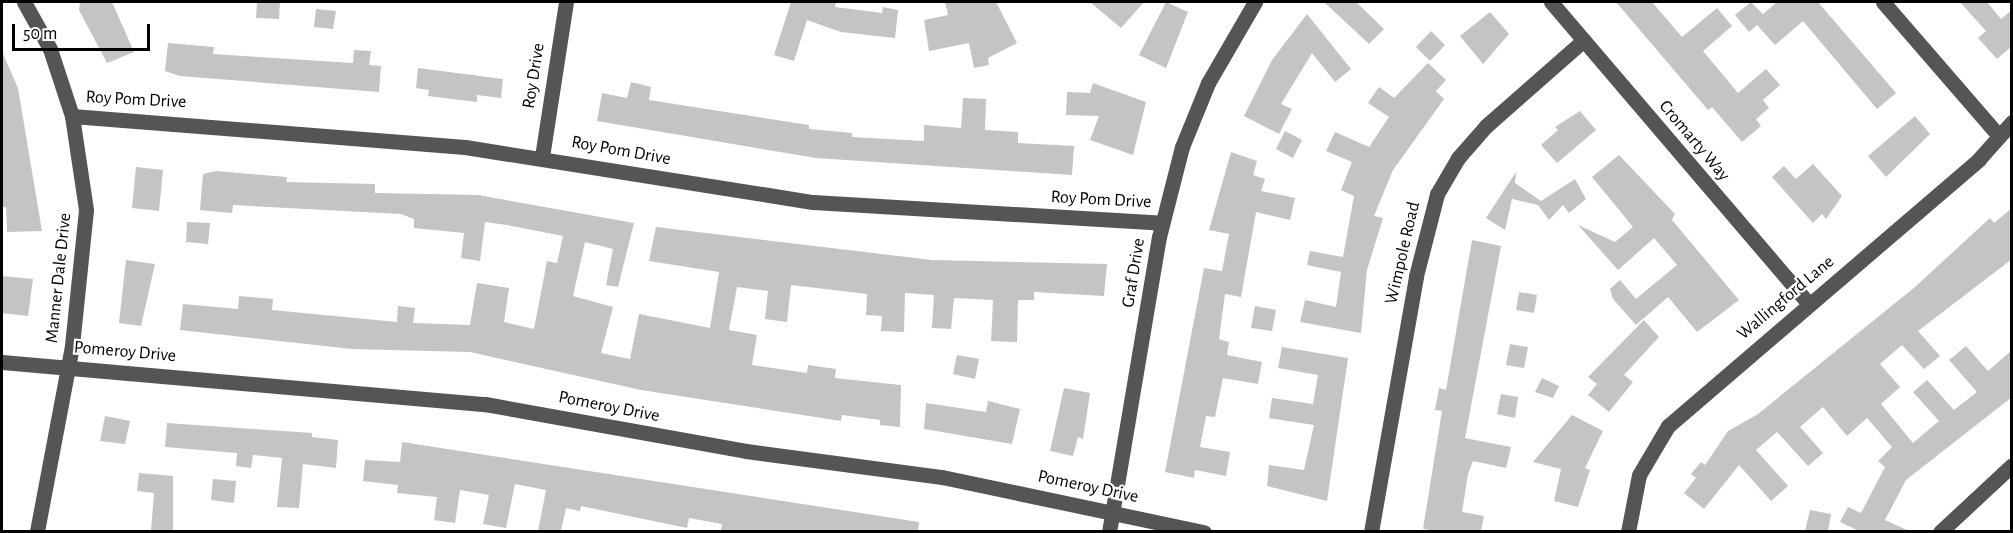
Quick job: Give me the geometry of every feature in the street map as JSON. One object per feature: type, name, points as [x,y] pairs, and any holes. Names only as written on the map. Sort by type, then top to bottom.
[{"type":"street","name":"Manner Dale Drive","points":[[24,2],[50,49],[72,116],[84,178],[86,243],[68,366],[37,531]]},
{"type":"street","name":"Roy Drive","points":[[542,157],[566,2]]},
{"type":"street","name":"Graf Drive","points":[[1109,531],[1162,223],[1194,115],[1254,2]]},
{"type":"street","name":"Cromarty Way","points":[[1551,2],[1809,304]]},
{"type":"street","points":[[1883,2],[1999,136]]},
{"type":"street","name":"Wimpole Road","points":[[1371,531],[1416,276],[1437,194],[1458,158],[1486,126],[1584,40]]},
{"type":"street","name":"Roy Pom Drive","points":[[72,116],[249,127],[542,157],[813,202],[1162,223]]},
{"type":"street","name":"Wallingford Lane","points":[[1628,531],[1640,475],[1668,426],[1979,159],[2012,122]]},
{"type":"street","name":"Pomeroy Drive","points":[[2,362],[484,404],[747,451],[942,477],[1204,531]]},
{"type":"street","points":[[1940,531],[2012,465]]},
{"type":"building","points":[[80,2],[112,2],[134,52],[107,63],[79,10]]},
{"type":"building","points":[[257,2],[280,2],[279,19],[256,18]]},
{"type":"building","points":[[791,2],[836,2],[835,7],[882,13],[883,7],[898,10],[895,38],[841,32],[807,20],[794,61],[774,55]]},
{"type":"building","points":[[945,2],[996,2],[1017,43],[988,58],[989,65],[974,68],[969,43],[929,51],[924,20],[948,15]]},
{"type":"building","points":[[1090,2],[1144,2],[1121,28]]},
{"type":"building","points":[[1166,2],[1188,12],[1166,68],[1139,55]]},
{"type":"building","points":[[1324,2],[1356,2],[1384,29],[1369,44]]},
{"type":"building","points":[[1616,2],[1652,2],[1682,37],[1717,8],[1732,26],[1703,51],[1738,93],[1766,69],[1780,85],[1763,100],[1769,108],[1756,119],[1761,126],[1742,142],[1712,107],[1708,110]]},
{"type":"building","points":[[1751,2],[1763,14],[1777,2],[1818,2],[1896,93],[1877,109],[1803,21],[1775,45],[1757,25],[1749,32],[1735,15]]},
{"type":"building","points":[[1960,2],[1987,2],[2001,19],[2012,10],[2012,46],[1997,59],[1978,38],[1986,31]]},
{"type":"building","points":[[316,9],[336,11],[333,29],[314,27]]},
{"type":"building","points":[[1490,12],[1509,34],[1483,64],[1460,36]]},
{"type":"building","points":[[1307,14],[1351,69],[1335,82],[1312,53],[1281,104],[1292,109],[1279,134],[1244,116],[1272,60]]},
{"type":"building","points":[[1431,31],[1445,45],[1430,61],[1416,47]]},
{"type":"building","points":[[168,43],[214,47],[213,54],[353,63],[354,50],[371,51],[369,65],[381,66],[379,92],[180,76],[165,71]]},
{"type":"building","points":[[3,54],[18,88],[42,231],[7,232],[6,207],[2,207]]},
{"type":"building","points":[[1428,63],[1446,80],[1436,91],[1444,99],[1393,170],[1374,216],[1383,218],[1367,270],[1361,333],[1300,322],[1305,300],[1336,307],[1341,272],[1307,265],[1310,251],[1343,257],[1354,196],[1341,190],[1352,162],[1326,151],[1335,132],[1369,147],[1389,117],[1368,103],[1379,87],[1394,98]]},
{"type":"building","points":[[418,68],[503,79],[501,98],[477,95],[477,102],[428,96],[429,90],[416,88]]},
{"type":"building","points":[[631,82],[651,87],[649,100],[809,125],[809,129],[852,133],[852,137],[924,141],[924,125],[961,128],[963,98],[986,99],[985,130],[1018,132],[1018,143],[1074,146],[1072,175],[816,158],[597,121],[602,93],[627,98]]},
{"type":"building","points":[[1093,83],[1146,102],[1133,155],[1090,140],[1099,116],[1066,115],[1067,92],[1090,93]]},
{"type":"building","points":[[1580,111],[1596,130],[1557,163],[1541,145],[1558,130],[1555,127]]},
{"type":"building","points":[[1915,116],[1930,134],[1886,177],[1868,156]]},
{"type":"building","points":[[1285,131],[1302,140],[1293,158],[1276,149]]},
{"type":"building","points":[[1231,152],[1257,161],[1253,175],[1265,179],[1261,191],[1295,198],[1290,220],[1256,212],[1241,297],[1225,294],[1219,339],[1229,342],[1227,355],[1262,362],[1258,384],[1223,378],[1215,417],[1206,416],[1200,447],[1230,452],[1226,476],[1195,470],[1194,478],[1165,472],[1204,268],[1222,271],[1229,234],[1209,230]]},
{"type":"building","points":[[1619,155],[1675,214],[1672,220],[1739,300],[1697,332],[1668,297],[1636,325],[1613,299],[1610,289],[1620,280],[1636,299],[1677,265],[1654,238],[1618,270],[1578,225],[1615,242],[1633,227],[1592,177]]},
{"type":"building","points":[[1813,164],[1842,196],[1826,219],[1822,214],[1813,223],[1772,177],[1784,166],[1796,179]]},
{"type":"building","points":[[136,167],[163,170],[159,211],[132,208]]},
{"type":"building","points":[[216,171],[287,177],[286,182],[375,184],[375,193],[478,195],[634,223],[618,287],[606,285],[613,249],[585,242],[573,296],[613,307],[601,353],[630,359],[639,314],[710,328],[719,272],[649,261],[656,227],[932,260],[1107,264],[1104,296],[1034,292],[1034,300],[1018,300],[1017,342],[991,341],[993,300],[954,298],[951,329],[932,328],[934,295],[905,293],[904,332],[881,331],[882,316],[866,315],[867,294],[791,285],[787,322],[765,319],[768,291],[737,287],[729,330],[757,335],[752,365],[807,373],[808,365],[836,369],[835,378],[901,385],[900,427],[880,425],[880,420],[842,415],[841,421],[641,390],[470,352],[352,349],[180,330],[183,304],[238,309],[239,296],[273,299],[272,310],[397,322],[398,306],[415,308],[413,323],[470,325],[477,283],[509,288],[504,322],[534,329],[547,261],[557,263],[563,236],[485,222],[480,261],[461,258],[464,233],[414,228],[414,219],[401,214],[233,205],[232,213],[200,210],[203,174]]},
{"type":"building","points":[[1516,172],[1515,183],[1541,201],[1575,179],[1586,199],[1569,213],[1563,205],[1549,220],[1538,205],[1512,199],[1505,230],[1486,218]]},
{"type":"building","points":[[2012,208],[2012,259],[1918,331],[1940,356],[1924,369],[1902,345],[1880,364],[1900,387],[1881,404],[1913,443],[1939,421],[1913,392],[1927,380],[1954,410],[1977,392],[1949,360],[1966,346],[1988,371],[2012,350],[2012,397],[1906,480],[1885,520],[1909,531],[1859,531],[1840,522],[1848,507],[1861,513],[1885,467],[1878,461],[1892,447],[1867,418],[1847,436],[1823,407],[1800,427],[1823,453],[1808,466],[1777,432],[1756,450],[1788,486],[1771,501],[1739,465],[1704,509],[1684,493],[1696,478],[1691,474],[1701,462],[1705,465],[1728,431],[1758,414],[1915,287],[1990,218],[1994,223]]},
{"type":"building","points":[[187,222],[210,223],[208,244],[186,242]]},
{"type":"building","points":[[1472,240],[1501,246],[1465,438],[1511,447],[1506,468],[1473,461],[1468,474],[1462,512],[1484,516],[1481,531],[1423,529],[1442,411],[1435,410],[1439,388],[1446,390]]},
{"type":"building","points":[[126,260],[155,264],[141,326],[119,323]]},
{"type":"building","points":[[2,276],[33,279],[28,316],[2,313]]},
{"type":"building","points":[[1519,292],[1537,295],[1534,313],[1516,310]]},
{"type":"building","points":[[1255,306],[1276,310],[1272,331],[1251,328]]},
{"type":"building","points":[[1644,320],[1659,337],[1624,375],[1633,382],[1609,412],[1588,395],[1597,384],[1588,377]]},
{"type":"building","points":[[1510,344],[1528,347],[1524,368],[1506,365]]},
{"type":"building","points":[[1282,347],[1348,358],[1327,501],[1267,486],[1269,465],[1304,470],[1314,425],[1269,418],[1272,398],[1313,404],[1318,375],[1278,368]]},
{"type":"building","points":[[957,355],[979,359],[975,379],[953,374]]},
{"type":"building","points":[[1542,378],[1559,386],[1553,398],[1535,392]]},
{"type":"building","points":[[1064,388],[1090,393],[1083,439],[1078,437],[1073,456],[1050,451]]},
{"type":"building","points":[[1501,394],[1518,397],[1515,418],[1497,414]]},
{"type":"building","points":[[988,401],[1020,409],[1012,444],[924,429],[926,403],[986,412]]},
{"type":"building","points":[[1572,415],[1603,431],[1585,468],[1590,470],[1578,507],[1554,501],[1561,469],[1533,462]]},
{"type":"building","points":[[105,416],[130,421],[125,444],[100,441]]},
{"type":"building","points":[[167,423],[312,433],[312,437],[338,440],[336,468],[303,464],[299,508],[277,507],[282,458],[253,455],[251,468],[236,466],[237,453],[165,447]]},
{"type":"building","points":[[402,442],[919,522],[918,531],[721,531],[722,524],[689,518],[687,528],[581,506],[580,511],[566,508],[561,531],[538,531],[546,490],[515,484],[506,528],[483,524],[489,495],[460,490],[455,523],[434,520],[437,497],[397,493],[398,485],[363,481],[365,460],[400,462]]},
{"type":"building","points":[[139,473],[173,476],[173,531],[151,531],[154,493],[137,491]]},
{"type":"building","points":[[213,479],[236,481],[234,503],[211,500]]},
{"type":"building","points":[[1810,510],[1831,514],[1828,531],[1805,531]]}]
